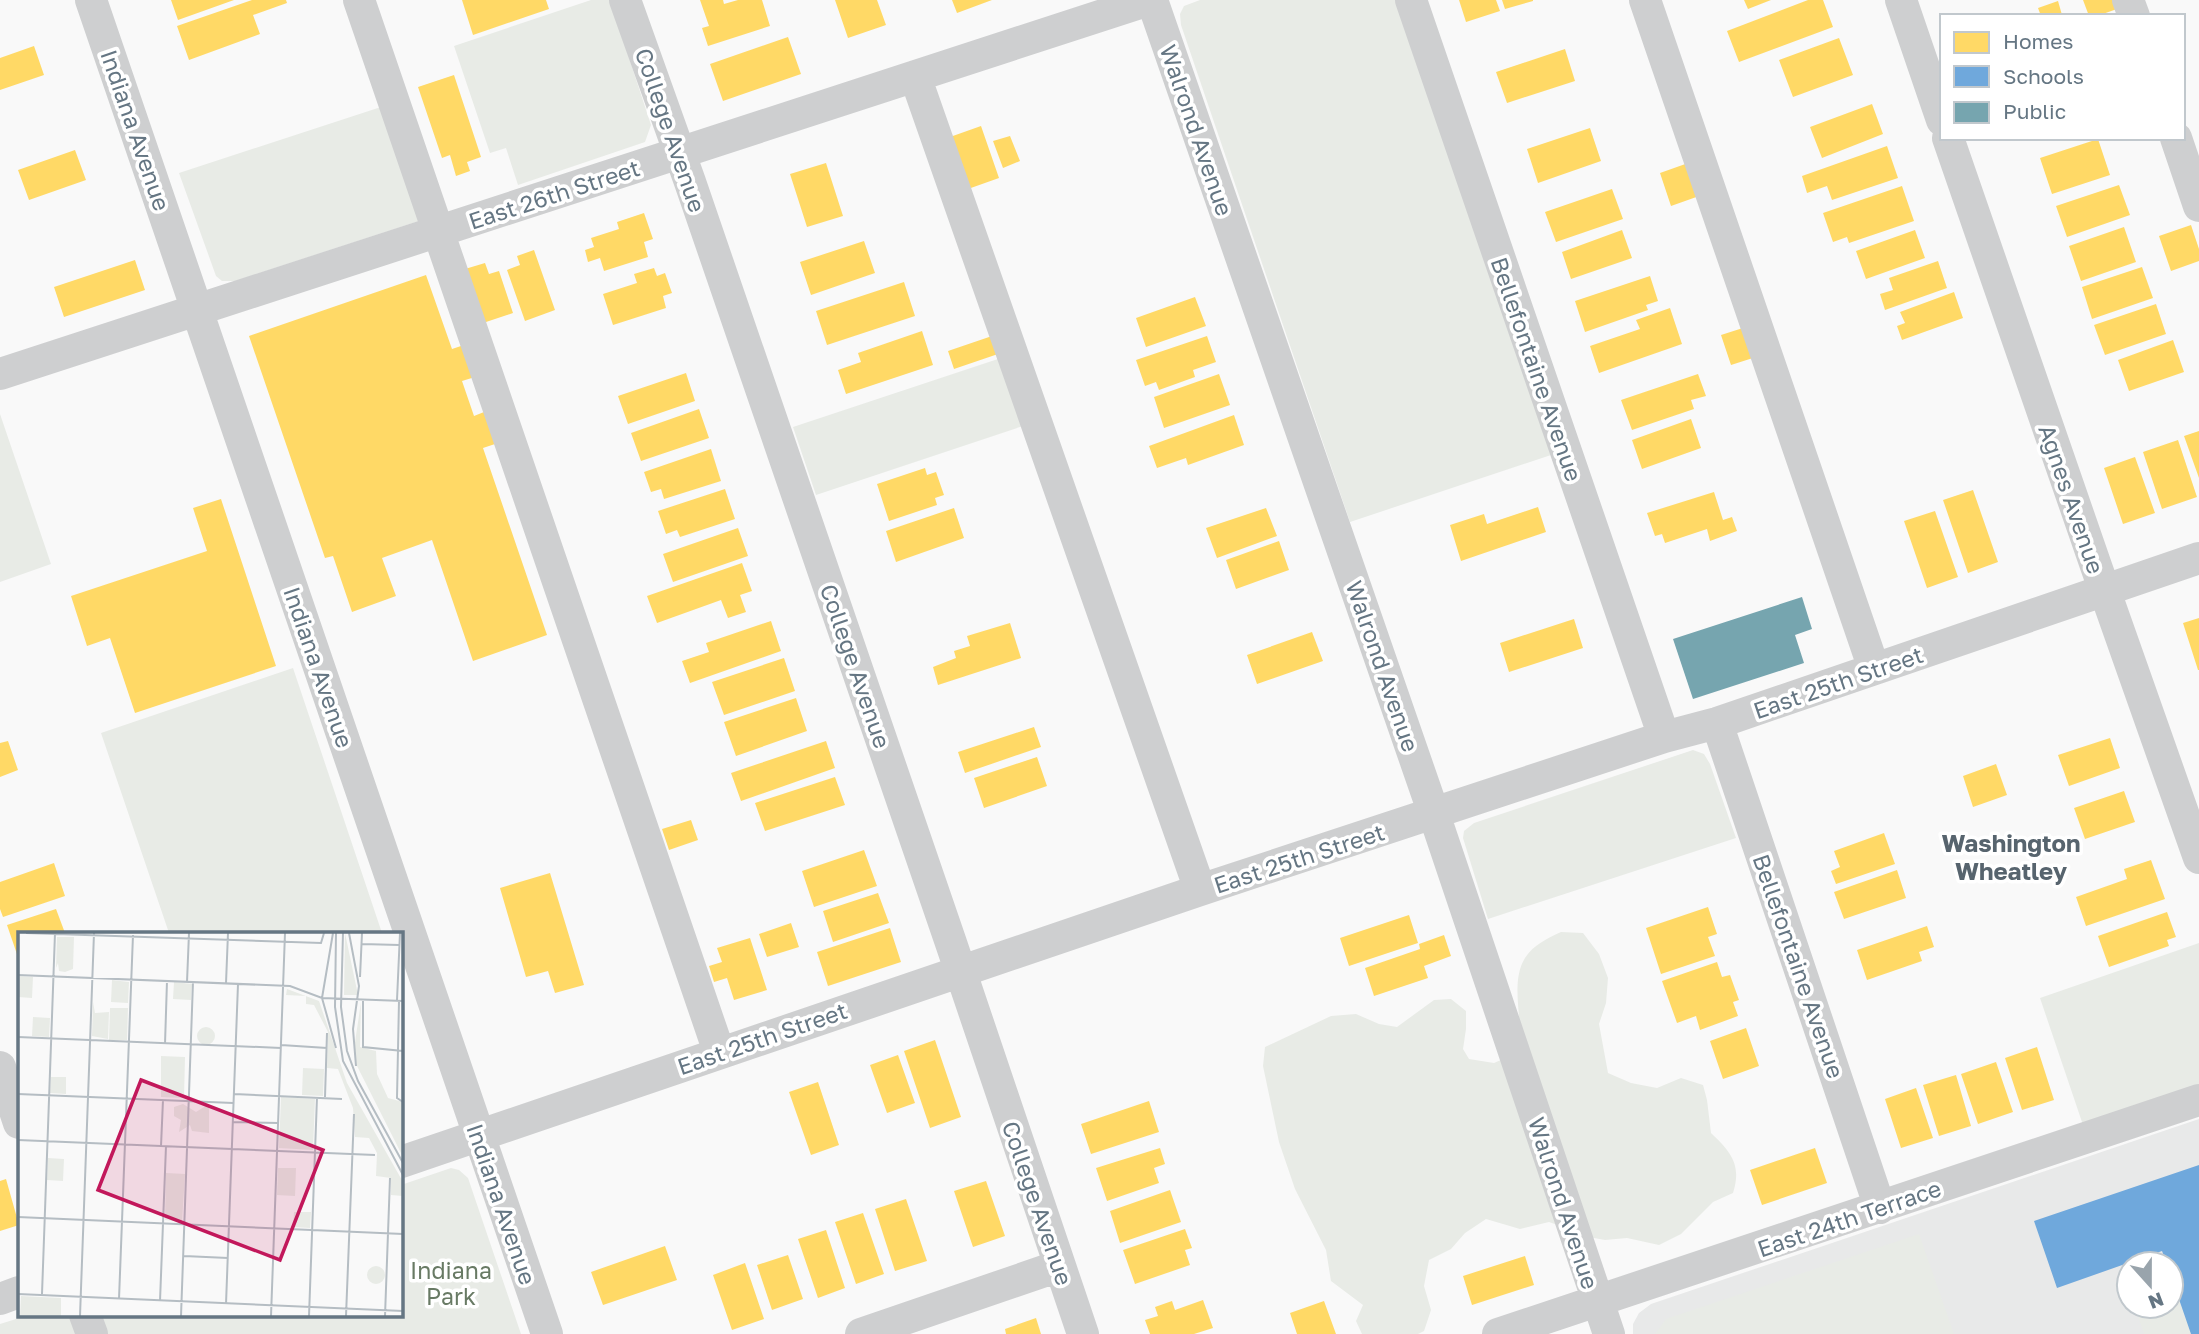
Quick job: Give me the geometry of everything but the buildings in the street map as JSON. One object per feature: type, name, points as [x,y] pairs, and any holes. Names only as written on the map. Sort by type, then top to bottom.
[{"type":"street","name":"Indiana Avenue","points":[[91,0],[547,1334]]},
{"type":"street","points":[[359,0],[719,1052]]},
{"type":"street","name":"College Avenue","points":[[625,0],[961,971],[1083,1334]]},
{"type":"street","name":"East 26th Street","points":[[0,374],[1150,0]]},
{"type":"street","name":"Walrond Avenue","points":[[1150,0],[1434,814],[1609,1334]]},
{"type":"street","name":"Bellefontaine Avenue","points":[[1411,0],[1664,737]]},
{"type":"street","points":[[1645,0],[1874,669]]},
{"type":"street","points":[[1900,0],[1940,114]]},
{"type":"street","points":[[915,76],[1200,890]]},
{"type":"street","name":"Agnes Avenue","points":[[1949,140],[2199,858]]},
{"type":"street","points":[[2177,140],[2199,206]]},
{"type":"street","name":"East 25th Street","points":[[402,1161],[1200,890],[1664,737],[1717,723],[2199,558]]},
{"type":"street","name":"Bellefontaine Avenue","points":[[1717,723],[1880,1208]]},
{"type":"street","points":[[0,1067],[18,1121]]},
{"type":"street","name":"East 24th Terrace","points":[[1497,1334],[2199,1100]]},
{"type":"street","points":[[861,1334],[1059,1266]]},
{"type":"street","points":[[0,1299],[18,1292]]},
{"type":"street","points":[[85,1316],[92,1334]]},
{"type":"shaded area","points":[[2199,1119],[2199,1334],[1633,1334],[1633,1324],[1639,1313],[1651,1304]]},
{"type":"green space","points":[[591,0],[610,0],[651,125],[645,142],[518,185],[506,148],[490,153],[454,46]]},
{"type":"green space","points":[[1200,0],[1395,0],[1551,455],[1350,522],[1181,25],[1180,14],[1184,6]]},
{"type":"green space","points":[[384,106],[419,221],[235,281],[222,281],[216,276],[179,173]]},
{"type":"green space","points":[[1007,356],[1029,424],[816,495],[793,427]]},
{"type":"green space","points":[[0,414],[51,564],[0,582]]},
{"type":"green space","points":[[293,668],[382,932],[169,932],[101,733]]},
{"type":"green space","points":[[1693,750],[1704,754],[1710,764],[1736,838],[1488,919],[1463,838],[1464,831],[1474,823]]},
{"type":"green space","points":[[1561,932],[1583,933],[1599,954],[1608,978],[1606,1003],[1599,1024],[1608,1073],[1631,1083],[1657,1088],[1681,1078],[1703,1085],[1711,1133],[1729,1153],[1735,1167],[1733,1193],[1713,1202],[1681,1234],[1659,1245],[1627,1238],[1594,1238],[1549,1222],[1520,1229],[1486,1219],[1465,1233],[1451,1249],[1429,1260],[1424,1286],[1431,1310],[1424,1331],[1418,1334],[1362,1334],[1356,1321],[1363,1305],[1331,1281],[1326,1250],[1295,1189],[1279,1142],[1263,1066],[1265,1047],[1331,1016],[1356,1014],[1379,1024],[1397,1027],[1434,1000],[1451,999],[1466,1011],[1463,1049],[1469,1059],[1494,1063],[1519,1052],[1519,972],[1525,958],[1536,946]]},
{"type":"green space","points":[[2199,943],[2199,1085],[2083,1125],[2040,998]]},
{"type":"green space","name":"Indiana Park","points":[[451,1168],[459,1170],[468,1178],[521,1334],[107,1334],[100,1316],[402,1316],[402,1185]]},
{"type":"green space","points":[[1919,1234],[1954,1334],[1655,1334],[1666,1319]]},
{"type":"green space","points":[[26,1316],[70,1316],[77,1334],[0,1334],[0,1324]]},
{"type":"green space","points":[[2185,1317],[2191,1334],[2144,1334],[2140,1320],[2185,1320]]},
{"type":"district","name":"Washington Wheatley","points":[[2011,856]]}]
